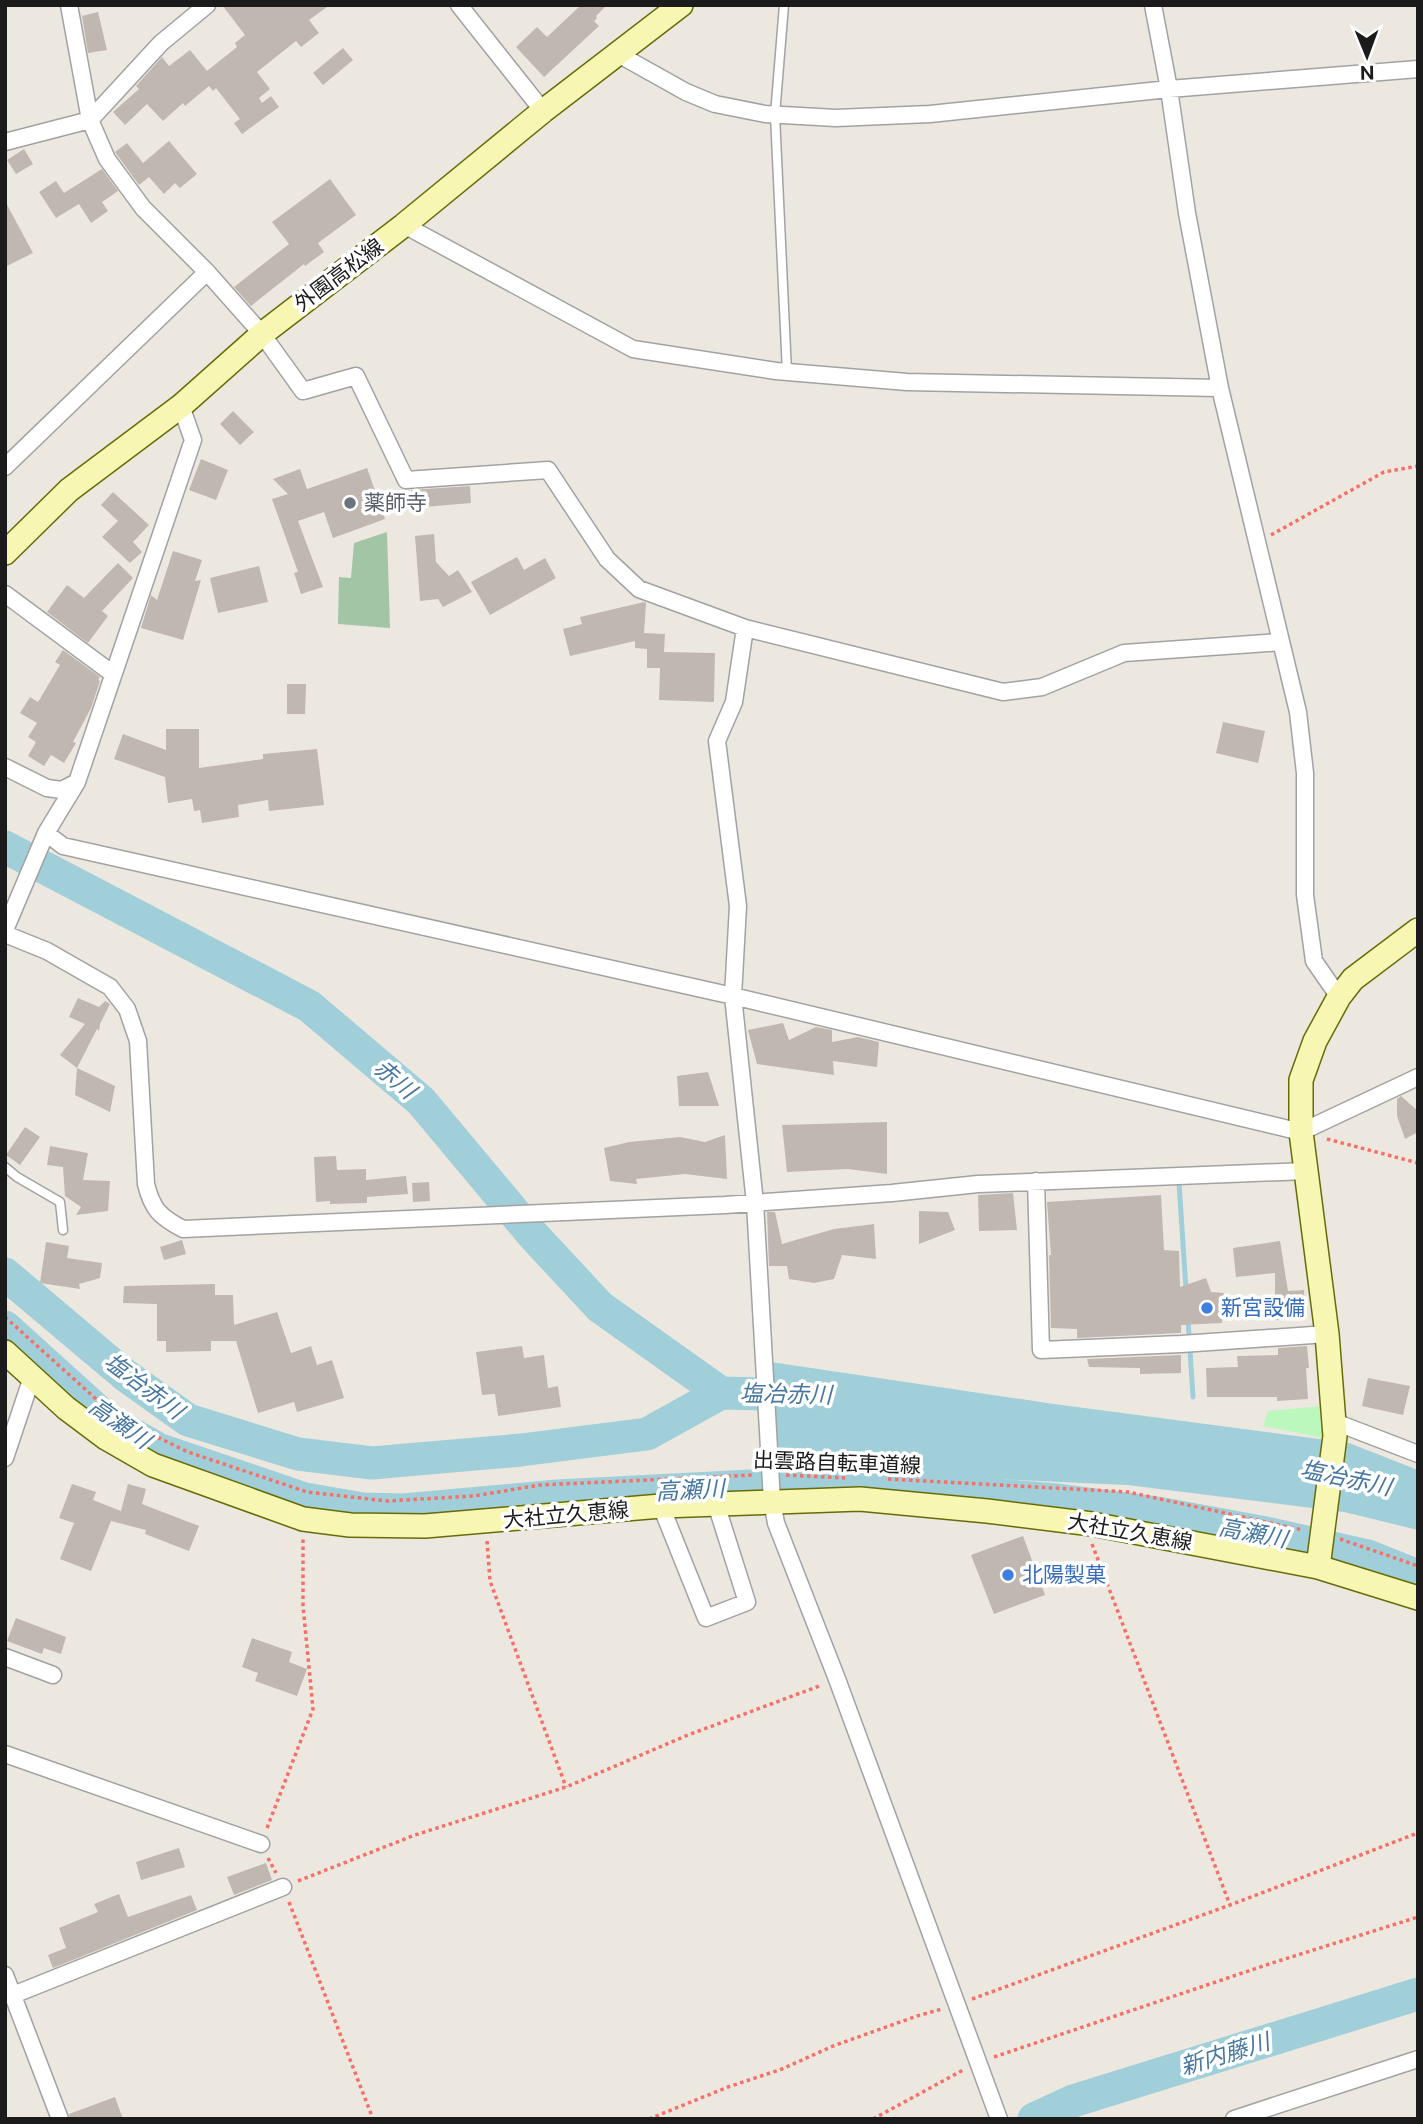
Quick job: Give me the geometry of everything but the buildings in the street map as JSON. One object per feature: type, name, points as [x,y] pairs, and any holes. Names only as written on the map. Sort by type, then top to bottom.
[{"type":"main road","name":"外園高松線","points":[[5,553],[69,490],[181,406],[261,334],[404,225],[543,111],[681,5]]},
{"type":"main road","points":[[1318,1567],[1335,1429],[1327,1334],[1301,1132],[1301,1080],[1315,1041],[1339,996],[1353,979],[1418,930]]},
{"type":"main road","name":"大社立久恵線","points":[[5,1352],[66,1408],[106,1438],[153,1465],[303,1518],[350,1525],[425,1526],[661,1506],[860,1499],[1092,1524],[1318,1567],[1418,1598]]},
{"type":"street","points":[[69,5],[90,120],[107,159],[143,208],[207,272],[261,334],[303,391],[356,376],[406,480],[548,470],[607,559],[639,589],[745,628],[1003,692],[1042,687],[1124,653],[1281,642]]},
{"type":"street","points":[[5,142],[90,120],[161,43],[207,5]]},
{"type":"street","points":[[459,5],[543,111]]},
{"type":"street","points":[[1153,5],[1169,89],[1187,213],[1220,388],[1298,712],[1305,774],[1305,881],[1314,961],[1339,996]]},
{"type":"street","points":[[618,54],[686,92],[715,104],[775,115],[836,118],[930,114],[1169,89],[1418,69]]},
{"type":"street","points":[[404,225],[633,349],[787,372],[932,383],[1220,388]]},
{"type":"street","points":[[5,467],[207,272]]},
{"type":"street","points":[[181,406],[193,440],[78,782],[46,833],[6,926],[110,986],[127,1009],[138,1041],[146,1184],[151,1202],[167,1221],[183,1228],[755,1203],[978,1184],[1306,1171]]},
{"type":"street","points":[[5,594],[113,674]]},
{"type":"street","points":[[745,628],[734,702],[717,741],[738,906],[733,996],[755,1203],[772,1501],[776,1523],[837,1679],[999,2119]]},
{"type":"street","points":[[5,767],[47,788],[62,790],[78,782]]},
{"type":"street","points":[[46,833],[64,846],[733,996],[1301,1132],[1418,1077]]},
{"type":"street","points":[[1036,1181],[1041,1350],[1327,1334]]},
{"type":"street","points":[[5,1458],[32,1377]]},
{"type":"street","points":[[1335,1429],[1418,1454]]},
{"type":"street","points":[[661,1506],[706,1618],[747,1602],[716,1504]]},
{"type":"street","points":[[5,1657],[53,1675]]},
{"type":"street","points":[[5,1754],[261,1844]]},
{"type":"street","points":[[13,1995],[283,1887]]},
{"type":"street","points":[[5,1975],[60,2119]]},
{"type":"street","points":[[1234,2119],[1418,2059]]},
{"type":"lane","points":[[784,5],[775,115],[787,372]]},
{"type":"lane","points":[[5,1167],[60,1202],[63,1230]]},
{"type":"path","points":[[1257,542],[1384,472],[1418,466]]},
{"type":"path","points":[[1301,1132],[1418,1163]]},
{"type":"path","name":"出雲路自転車道線","points":[[5,1317],[116,1417],[188,1452],[307,1492],[387,1501],[474,1496],[540,1485],[770,1474],[850,1478]]},
{"type":"path","name":"出雲路自転車道線","points":[[877,1479],[1128,1492],[1323,1530],[1418,1566]]},
{"type":"path","points":[[303,1518],[303,1606],[313,1709],[261,1844],[283,1887],[373,2119]]},
{"type":"path","points":[[486,1522],[490,1581],[566,1787]]},
{"type":"path","points":[[1092,1524],[1092,1544],[1230,1905]]},
{"type":"path","points":[[283,1887],[415,1835],[566,1787],[688,1735],[837,1679]]},
{"type":"path","points":[[649,2119],[728,2087],[782,2069],[833,2046],[917,2016],[957,2005],[1418,1833]]},
{"type":"path","points":[[873,2119],[978,2062],[1418,1917]]},
{"type":"green space","points":[[387,532],[390,628],[338,624],[339,577],[351,578],[354,543]]},
{"type":"green space","points":[[1333,1405],[1329,1439],[1263,1426],[1268,1411]]},
{"type":"water","points":[[771,1362],[1054,1404],[1349,1443],[1418,1470],[1418,1530],[1344,1512],[1127,1485],[776,1469]]},
{"type":"waterway","name":"赤川","points":[[5,847],[309,1006],[421,1101],[533,1235],[600,1307],[721,1393]]},
{"type":"waterway","points":[[1179,1183],[1186,1289]]},
{"type":"waterway","name":"塩冶赤川","points":[[5,1274],[125,1375],[188,1420],[298,1454],[372,1463],[521,1450],[647,1434],[721,1393],[801,1395]]},
{"type":"waterway","points":[[1188,1320],[1193,1397]]},
{"type":"waterway","name":"高瀬川","points":[[5,1327],[110,1422],[158,1449],[305,1499],[363,1509],[403,1510],[557,1496],[809,1483],[876,1486],[1058,1500],[1157,1513],[1266,1533],[1368,1556],[1418,1576]]},
{"type":"waterway","name":"新内藤川","points":[[1034,2119],[1073,2101],[1418,1994]]},
{"type":"place","name":"薬師寺","points":[[350,503]]},
{"type":"place","name":"新宮設備","points":[[1207,1308]]},
{"type":"place","name":"北陽製菓","points":[[1008,1575]]}]
